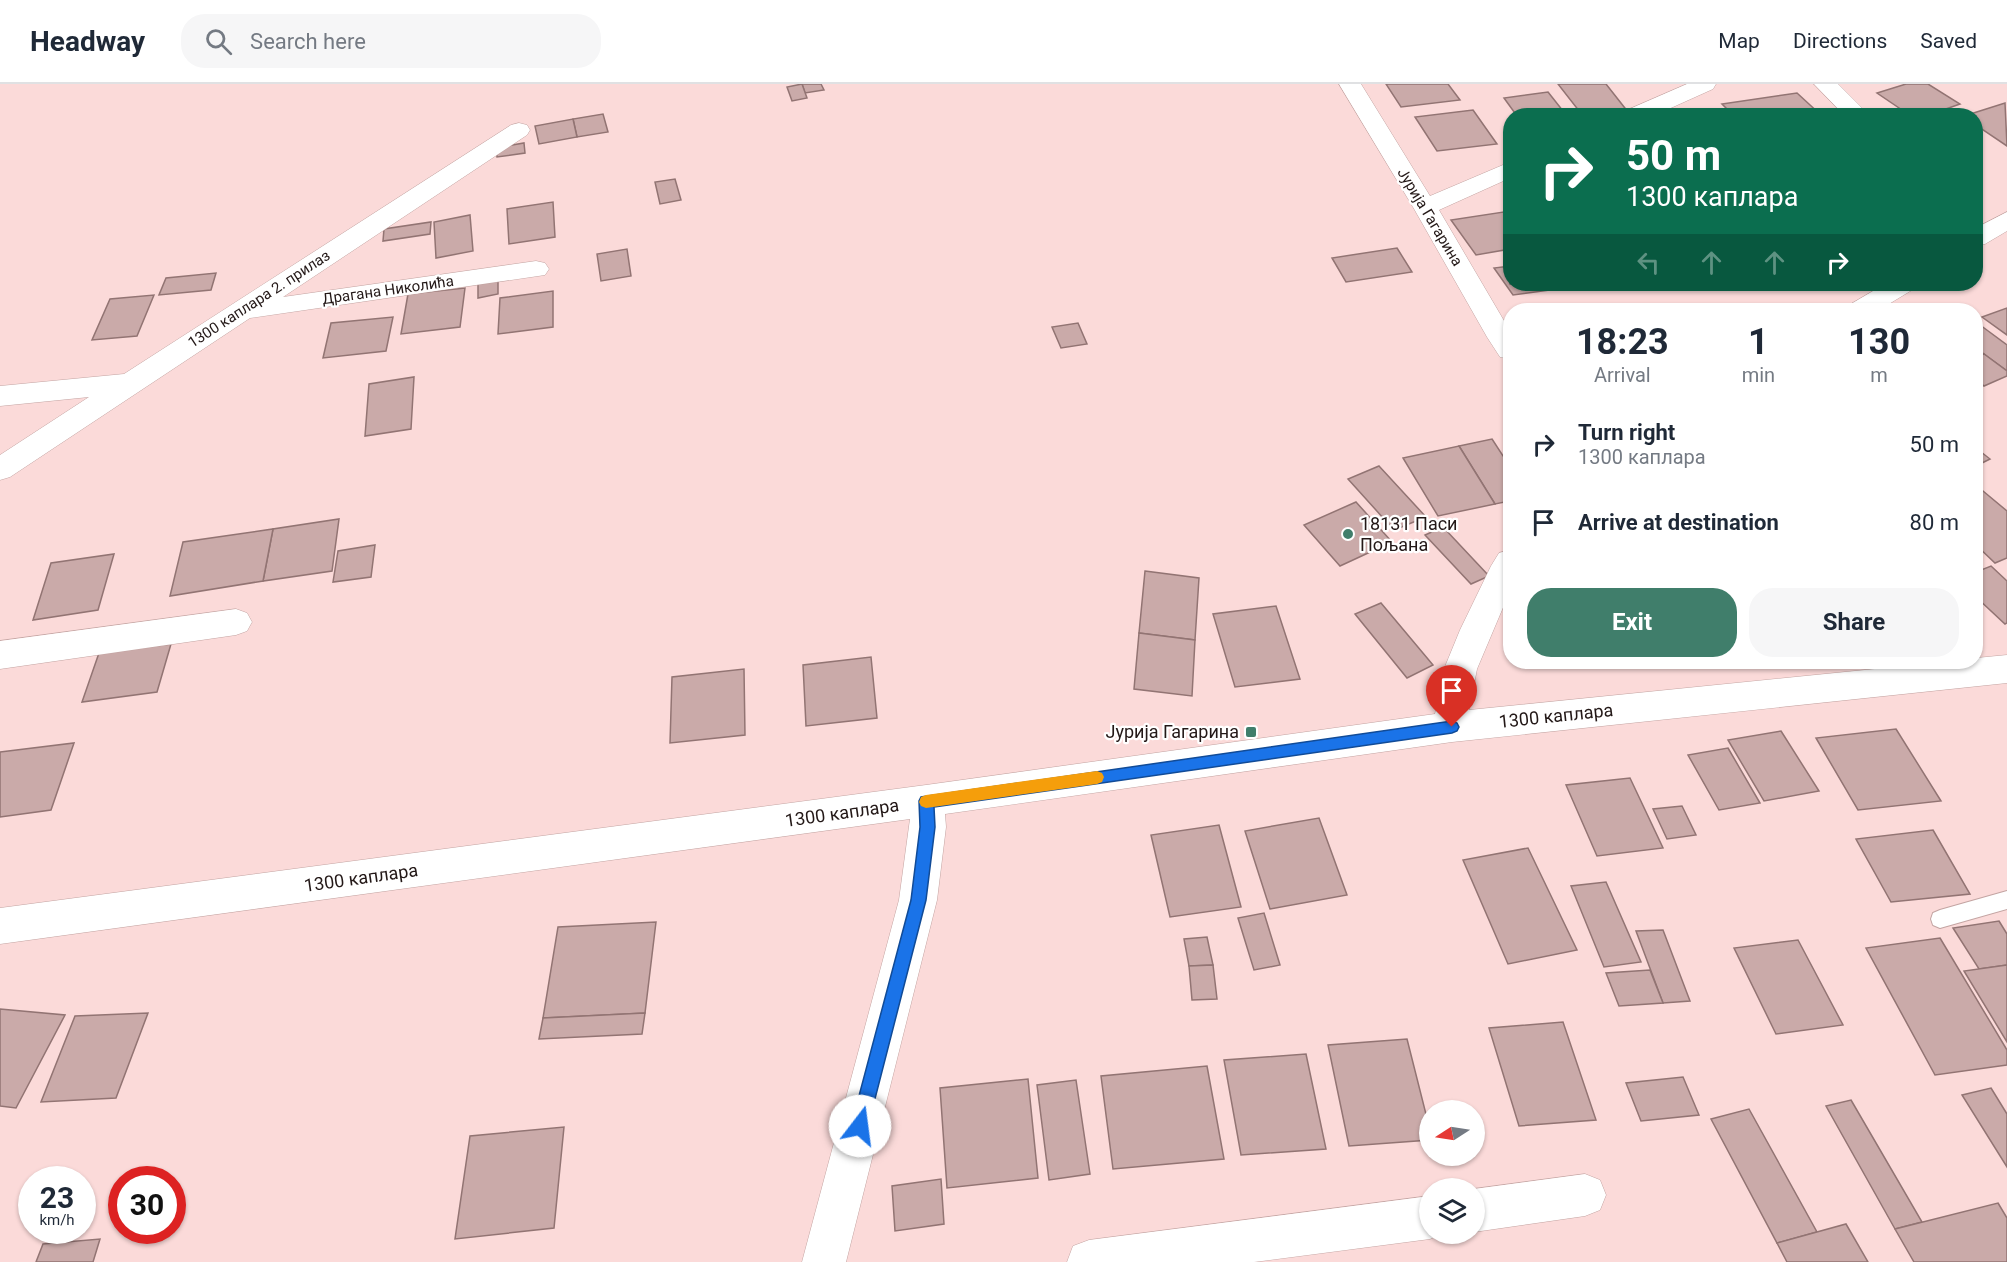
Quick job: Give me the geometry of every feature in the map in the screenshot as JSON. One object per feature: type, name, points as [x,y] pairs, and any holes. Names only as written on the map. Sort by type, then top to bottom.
[{"type":"street","name":"Јурија Гагарина","points":[[1350,84],[1503,340]]},
{"type":"street","points":[[1651,108],[1705,84]]},
{"type":"street","points":[[1825,84],[1850,108]]},
{"type":"street","name":"1300 каплара 2. прилаз","points":[[0,469],[519,130]]},
{"type":"street","points":[[1425,207],[1503,172]]},
{"type":"street","points":[[1983,229],[2007,220]]},
{"type":"street","name":"Драгана Николића","points":[[240,312],[536,269]]},
{"type":"street","points":[[1872,303],[1891,291]]},
{"type":"street","points":[[0,396],[130,383]]},
{"type":"street","points":[[1452,727],[1454,694],[1463,664],[1503,573]]},
{"type":"street","points":[[0,655],[236,622]]},
{"type":"street","name":"1300 каплара","points":[[0,926],[926,801],[1452,727],[2007,669]]},
{"type":"street","points":[[824,1262],[918,900],[928,827],[926,801]]},
{"type":"street","points":[[1485,1209],[1585,1195]]},
{"type":"street","points":[[1089,1262],[1419,1218]]},
{"type":"lane","points":[[1940,919],[2007,900]]},
{"type":"building","points":[[802,84],[821,84],[824,90],[805,93]]},
{"type":"building","points":[[802,84],[807,98],[792,101],[787,87]]},
{"type":"building","points":[[1386,84],[1448,84],[1460,100],[1401,107]]},
{"type":"building","points":[[1558,84],[1606,84],[1625,108],[1577,108]]},
{"type":"building","points":[[1906,84],[1928,84],[1960,104],[1949,108],[1899,108],[1877,93]]},
{"type":"building","points":[[1548,92],[1561,108],[1511,108],[1504,98]]},
{"type":"building","points":[[1797,93],[1813,108],[1726,108],[1722,104]]},
{"type":"building","points":[[2005,103],[2007,146],[1983,130],[1983,110]]},
{"type":"building","points":[[1473,110],[1497,144],[1437,151],[1415,117]]},
{"type":"building","points":[[603,114],[608,132],[577,137],[573,119]]},
{"type":"building","points":[[573,119],[577,137],[539,144],[535,126]]},
{"type":"building","points":[[524,143],[525,153],[497,157],[496,148]]},
{"type":"building","points":[[675,179],[681,200],[660,204],[655,182]]},
{"type":"building","points":[[553,202],[555,237],[509,244],[507,209]]},
{"type":"building","points":[[1503,212],[1503,250],[1476,255],[1451,220]]},
{"type":"building","points":[[470,215],[473,251],[436,258],[434,222]]},
{"type":"building","points":[[431,222],[430,234],[383,241],[384,229]]},
{"type":"building","points":[[1397,248],[1412,272],[1346,282],[1332,258]]},
{"type":"building","points":[[627,249],[631,276],[601,281],[597,254]]},
{"type":"building","points":[[1503,267],[1503,281],[1494,268]]},
{"type":"building","points":[[216,273],[211,290],[159,295],[166,278]]},
{"type":"building","points":[[498,279],[498,294],[478,298],[478,282]]},
{"type":"building","points":[[465,288],[460,327],[401,334],[408,294]]},
{"type":"building","points":[[553,291],[553,327],[498,334],[500,298]]},
{"type":"building","points":[[1510,291],[1542,291],[1513,295]]},
{"type":"building","points":[[154,295],[137,336],[92,340],[110,299]]},
{"type":"building","points":[[2007,308],[2007,335],[1983,318]]},
{"type":"building","points":[[393,317],[386,351],[323,358],[331,323]]},
{"type":"building","points":[[1078,323],[1087,344],[1061,348],[1052,327]]},
{"type":"building","points":[[1983,327],[2007,345],[2007,371],[1983,353]]},
{"type":"building","points":[[1983,354],[2007,371],[2007,376],[1983,385]]},
{"type":"building","points":[[414,377],[411,429],[365,436],[369,384]]},
{"type":"building","points":[[1492,439],[1503,456],[1503,502],[1495,504],[1459,446]]},
{"type":"building","points":[[1459,446],[1495,504],[1438,516],[1403,458]]},
{"type":"building","points":[[1983,454],[1990,459],[1983,462]]},
{"type":"building","points":[[1379,466],[1426,517],[1394,530],[1348,479]]},
{"type":"building","points":[[1983,491],[2007,511],[2007,558],[1995,563],[1983,552]]},
{"type":"building","name":"18131 Паси Пољана","points":[[1356,502],[1392,542],[1340,566],[1304,525]]},
{"type":"building","points":[[339,519],[332,571],[263,581],[273,529]]},
{"type":"building","points":[[1443,527],[1489,576],[1471,584],[1425,535]]},
{"type":"building","points":[[273,529],[263,581],[170,596],[183,542]]},
{"type":"building","points":[[375,545],[371,577],[333,582],[338,551]]},
{"type":"building","points":[[114,554],[98,610],[33,620],[51,563]]},
{"type":"building","points":[[1991,566],[2007,581],[2007,623],[2005,624],[1983,604],[1983,569]]},
{"type":"building","points":[[1145,571],[1199,578],[1195,640],[1139,633]]},
{"type":"building","points":[[1381,603],[1433,665],[1407,678],[1355,614]]},
{"type":"building","points":[[1276,606],[1300,679],[1235,687],[1213,614]]},
{"type":"building","points":[[1139,633],[1195,640],[1192,696],[1134,689]]},
{"type":"building","points":[[171,644],[157,692],[82,702],[99,653]]},
{"type":"building","points":[[871,657],[877,718],[806,726],[803,665]]},
{"type":"building","points":[[744,669],[745,735],[670,743],[672,677]]},
{"type":"building","points":[[1896,729],[1941,801],[1858,810],[1816,738]]},
{"type":"building","points":[[1781,731],[1819,791],[1764,801],[1728,740]]},
{"type":"building","points":[[74,743],[51,810],[0,817],[0,752]]},
{"type":"building","points":[[1728,748],[1760,803],[1719,810],[1688,755]]},
{"type":"building","points":[[1630,778],[1663,848],[1597,856],[1566,785]]},
{"type":"building","points":[[1682,806],[1696,835],[1667,839],[1653,809]]},
{"type":"building","points":[[1319,818],[1347,895],[1270,909],[1245,831]]},
{"type":"building","points":[[1219,825],[1241,907],[1170,917],[1151,835]]},
{"type":"building","points":[[1933,830],[1970,894],[1891,902],[1856,839]]},
{"type":"building","points":[[1528,848],[1577,950],[1508,964],[1463,860]]},
{"type":"building","points":[[1606,882],[1641,962],[1604,967],[1571,886]]},
{"type":"building","points":[[1264,913],[1280,965],[1254,970],[1238,918]]},
{"type":"building","points":[[1999,921],[2007,934],[2007,965],[1979,969],[1953,928]]},
{"type":"building","points":[[656,922],[645,1013],[543,1018],[558,927]]},
{"type":"building","points":[[1663,930],[1690,1001],[1663,1003],[1636,931]]},
{"type":"building","points":[[1207,937],[1213,965],[1189,966],[1184,939]]},
{"type":"building","points":[[1940,938],[2007,1050],[2007,1065],[1935,1075],[1866,948]]},
{"type":"building","points":[[1798,940],[1843,1025],[1776,1034],[1734,948]]},
{"type":"building","points":[[1213,965],[1217,999],[1192,1000],[1189,966]]},
{"type":"building","points":[[2007,965],[2007,1042],[1964,971]]},
{"type":"building","points":[[1650,970],[1663,1003],[1619,1006],[1606,973]]},
{"type":"building","points":[[0,1009],[65,1015],[16,1108],[0,1106]]},
{"type":"building","points":[[148,1013],[116,1098],[41,1102],[75,1016]]},
{"type":"building","points":[[645,1013],[642,1034],[539,1039],[543,1018]]},
{"type":"building","points":[[1563,1022],[1596,1120],[1519,1126],[1489,1028]]},
{"type":"building","points":[[1407,1039],[1422,1100],[1419,1100],[1419,1141],[1349,1146],[1328,1045]]},
{"type":"building","points":[[1306,1054],[1326,1149],[1241,1155],[1224,1060]]},
{"type":"building","points":[[1207,1066],[1224,1159],[1113,1169],[1101,1076]]},
{"type":"building","points":[[1683,1077],[1699,1115],[1641,1121],[1626,1083]]},
{"type":"building","points":[[1028,1079],[1038,1178],[947,1188],[940,1088]]},
{"type":"building","points":[[1076,1080],[1090,1174],[1049,1180],[1037,1085]]},
{"type":"building","points":[[1991,1088],[2007,1114],[2007,1167],[1962,1095]]},
{"type":"building","points":[[1851,1100],[1922,1222],[1895,1229],[1826,1106]]},
{"type":"building","points":[[1749,1109],[1817,1232],[1777,1243],[1711,1119]]},
{"type":"building","points":[[564,1127],[554,1228],[455,1239],[470,1136]]},
{"type":"building","points":[[941,1179],[944,1224],[895,1231],[892,1186]]},
{"type":"building","points":[[1998,1203],[2007,1218],[2007,1262],[1914,1262],[1895,1229]]},
{"type":"building","points":[[1846,1224],[1868,1262],[1787,1262],[1777,1243]]},
{"type":"building","points":[[96,1239],[100,1239],[93,1262],[36,1262],[43,1244],[96,1244]]},
{"type":"slow traffic","points":[[926,802],[1097,777]]},
{"type":"place","name":"18131 Паси Пољана","points":[[1348,534]]},
{"type":"place","name":"Јурија Гагарина","points":[[1251,732]]},
{"type":"route","points":[[860,1126],[918,900],[928,827],[926,801],[1452,727]]}]
